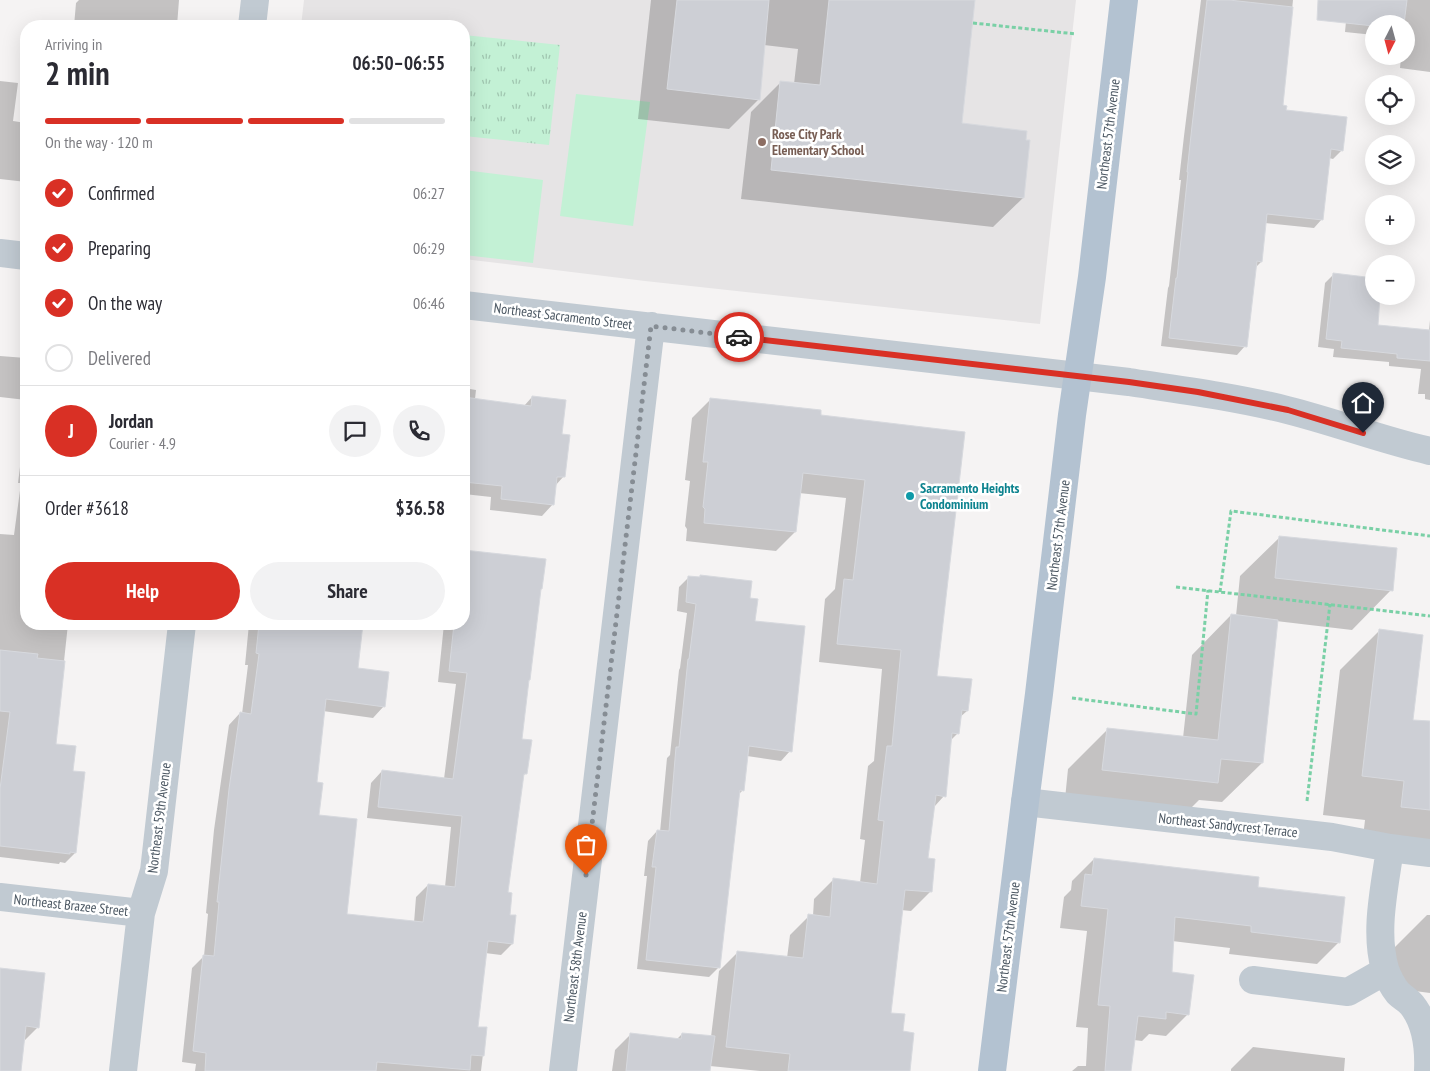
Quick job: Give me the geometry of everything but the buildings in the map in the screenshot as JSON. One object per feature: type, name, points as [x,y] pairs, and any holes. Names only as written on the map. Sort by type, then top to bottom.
[{"type":"main road","name":"Northeast 57th Avenue","points":[[992,1071],[1040,694],[1077,376],[1093,267],[1124,0]]},
{"type":"street","points":[[253,20],[255,0]]},
{"type":"street","points":[[0,253],[20,255]]},
{"type":"street","name":"Northeast Sacramento Street","points":[[470,306],[1139,383],[1215,395],[1288,410],[1400,444],[1430,451]]},
{"type":"street","name":"Northeast 58th Avenue","points":[[563,1071],[651,326]]},
{"type":"street","name":"Northeast 59th Avenue","points":[[124,1071],[141,913],[154,871],[181,630]]},
{"type":"street","name":"Northeast Sandycrest Terrace","points":[[1025,802],[1332,836],[1390,848],[1430,853]]},
{"type":"street","points":[[1390,848],[1380,927],[1381,951],[1385,971],[1398,993],[1412,1004],[1420,1019],[1426,1035],[1429,1054],[1428,1071]]},
{"type":"street","name":"Northeast Brazee Street","points":[[0,897],[141,913]]},
{"type":"street","points":[[1253,980],[1348,992],[1385,971]]},
{"type":"path","points":[[973,23],[1076,34]]},
{"type":"path","points":[[1220,592],[1231,511],[1430,536]]},
{"type":"path","points":[[1176,587],[1430,616]]},
{"type":"path","points":[[1040,694],[1196,714],[1208,590]]},
{"type":"path","points":[[1304,834],[1330,604]]},
{"type":"shaded area","name":"Rose City Park Elementary School","points":[[304,0],[1076,0],[1040,324],[645,281],[470,260],[470,20],[302,20]]},
{"type":"green space","points":[[470,36],[560,45],[549,145],[470,137]]},
{"type":"green space","points":[[576,94],[650,102],[633,226],[560,216]]},
{"type":"green space","points":[[470,171],[543,180],[533,263],[470,256]]},
{"type":"way so far","points":[[586,875],[651,326],[739,337]]},
{"type":"place","name":"Rose City Park Elementary School","points":[[762,142]]},
{"type":"place","name":"Sacramento Heights Condominium","points":[[910,496]]},
{"type":"route","points":[[739,337],[1129,382],[1198,392],[1288,410],[1363,433]]}]
